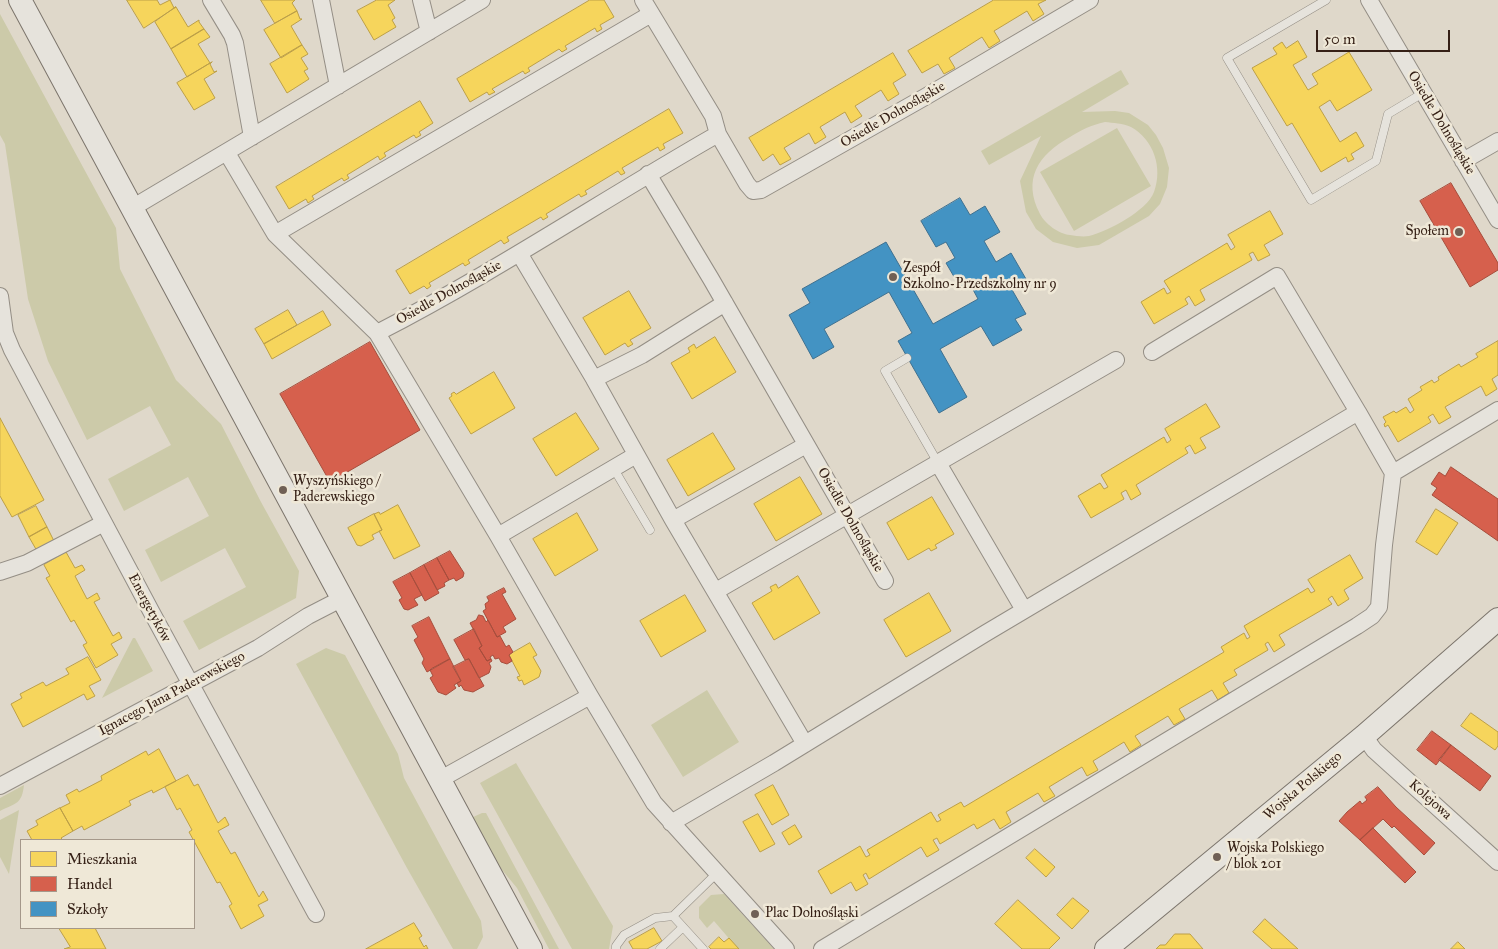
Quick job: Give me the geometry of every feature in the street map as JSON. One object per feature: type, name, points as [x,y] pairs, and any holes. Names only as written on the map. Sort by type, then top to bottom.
[{"type":"street","points":[[20,0],[439,780],[526,946]]},
{"type":"street","points":[[211,0],[235,43],[252,137]]},
{"type":"street","points":[[321,0],[338,86]]},
{"type":"street","points":[[420,0],[429,32]]},
{"type":"street","points":[[132,208],[482,0]]},
{"type":"street","name":"Osiedle Dolnośląskie","points":[[647,7],[713,116],[718,134],[753,191],[761,190],[1090,0]]},
{"type":"street","name":"Osiedle Dolnośląskie","points":[[1369,0],[1498,220]]},
{"type":"street","points":[[275,234],[647,7]]},
{"type":"street","name":"Osiedle Dolnośląskie","points":[[377,333],[520,253],[648,174],[718,134]]},
{"type":"street","points":[[1464,161],[1498,141]]},
{"type":"street","points":[[227,153],[275,234],[377,333],[654,803],[786,949]]},
{"type":"street","name":"Osiedle Dolnośląskie","points":[[648,174],[725,303],[885,581]]},
{"type":"street","points":[[520,253],[594,379],[673,520],[805,744]]},
{"type":"street","points":[[822,949],[1357,626],[1372,616],[1379,607],[1393,473],[1278,276],[1152,352]]},
{"type":"street","name":"Energetyków","points":[[0,296],[5,333],[12,350],[190,684],[316,914]]},
{"type":"street","points":[[594,379],[642,355],[725,303]]},
{"type":"street","points":[[716,591],[1116,360]]},
{"type":"street","points":[[1393,473],[1498,410]]},
{"type":"street","points":[[671,823],[805,744],[1024,610],[1358,412]]},
{"type":"street","points":[[673,520],[806,445]]},
{"type":"street","points":[[498,536],[636,456]]},
{"type":"street","points":[[938,462],[1024,610]]},
{"type":"street","points":[[0,572],[27,563],[104,523]]},
{"type":"street","name":"Ignacego Jana Paderewskiego","points":[[0,786],[258,648],[308,616],[341,598]]},
{"type":"street","name":"Wojska Polskiego","points":[[1106,949],[1364,736],[1498,619]]},
{"type":"street","points":[[439,780],[590,696]]},
{"type":"street","name":"Kolejowa","points":[[1364,736],[1374,750],[1498,862]]},
{"type":"lane","points":[[1326,0],[1227,58],[1311,200],[1376,161],[1388,114],[1423,93]]},
{"type":"lane","points":[[907,358],[885,371],[938,462]]},
{"type":"lane","points":[[614,469],[650,530]]},
{"type":"lane","points":[[616,949],[616,946],[624,936],[655,918],[672,916],[717,874]]},
{"type":"lane","points":[[672,916],[703,949]]},
{"type":"lane","points":[[660,949],[683,927]]},
{"type":"shaded area","points":[[0,14],[116,228],[120,269],[176,380],[221,424],[299,571],[296,598],[199,650],[183,621],[246,587],[225,548],[161,582],[145,550],[209,516],[188,477],[124,511],[108,479],[171,445],[150,406],[87,440],[48,361],[28,299],[5,144],[0,135]]},
{"type":"shaded area","points":[[1121,70],[1129,84],[1082,112],[1115,111],[1129,113],[1148,125],[1163,148],[1169,168],[1167,187],[1160,204],[1149,216],[1099,245],[1077,248],[1053,242],[1036,229],[1026,212],[1020,181],[1041,136],[989,165],[981,151]],"holes":[[[1105,122],[1131,127],[1146,139],[1157,164],[1157,183],[1154,192],[1144,206],[1106,230],[1087,236],[1061,233],[1045,221],[1040,214],[1033,190],[1033,179],[1036,169],[1049,152],[1059,144],[1086,128]]]},
{"type":"shaded area","points":[[1117,128],[1151,186],[1074,231],[1040,172]]},
{"type":"shaded area","points":[[133,638],[135,638],[153,671],[102,698]]},
{"type":"shaded area","points":[[326,648],[345,655],[398,754],[404,778],[481,921],[483,937],[477,949],[453,949],[296,664]]},
{"type":"shaded area","points":[[707,690],[739,742],[683,777],[651,725]]},
{"type":"shaded area","points":[[516,763],[613,926],[609,949],[572,949],[480,783]]},
{"type":"shaded area","points":[[24,785],[20,799],[0,811],[0,798]]},
{"type":"shaded area","points":[[19,810],[9,874],[0,857],[0,820]]},
{"type":"shaded area","points":[[486,813],[559,949],[549,949],[517,888],[493,859],[471,818]]},
{"type":"shaded area","points":[[724,894],[774,949],[738,949],[714,921],[707,928],[699,918],[699,907],[711,895]]},
{"type":"building: Mieszkania","points":[[127,0],[157,0],[160,5],[170,0],[174,8],[176,7],[144,28]]},
{"type":"building: Mieszkania","points":[[261,0],[295,0],[292,3],[297,11],[275,23]]},
{"type":"building: Mieszkania","points":[[377,0],[395,0],[388,5],[395,18],[392,20],[396,27],[374,40],[357,11]]},
{"type":"building: Mieszkania","points":[[590,0],[604,0],[614,17],[600,25],[602,29],[597,32],[595,28],[565,46],[567,49],[562,52],[559,49],[528,68],[530,71],[525,74],[523,71],[492,89],[495,92],[489,95],[487,92],[470,102],[457,79]]},
{"type":"building: Mieszkania","points":[[994,0],[1046,0],[1038,4],[1044,14],[1033,21],[1027,11],[994,31],[1000,41],[989,48],[982,37],[949,58],[955,68],[944,74],[938,64],[922,73],[908,51]]},
{"type":"building: Mieszkania","points":[[176,7],[188,27],[199,20],[204,29],[171,49],[155,22]]},
{"type":"building: Mieszkania","points":[[297,11],[300,19],[302,19],[291,26],[302,45],[281,58],[264,30]]},
{"type":"building: Mieszkania","points":[[204,29],[210,37],[198,44],[210,63],[187,77],[171,49]]},
{"type":"building: Mieszkania","points":[[1298,41],[1307,57],[1293,65],[1308,90],[1318,84],[1312,74],[1349,52],[1372,90],[1337,111],[1330,100],[1319,107],[1340,142],[1356,132],[1364,146],[1351,154],[1354,159],[1348,162],[1346,157],[1321,172],[1292,123],[1287,126],[1252,68],[1277,54],[1273,48],[1282,42],[1286,48]]},
{"type":"building: Mieszkania","points":[[302,45],[308,54],[301,58],[308,69],[304,71],[309,79],[287,93],[270,64]]},
{"type":"building: Mieszkania","points":[[893,53],[906,75],[893,83],[899,94],[888,101],[881,90],[855,106],[862,116],[851,123],[845,112],[820,127],[826,137],[815,144],[809,133],[784,148],[791,159],[780,165],[773,154],[763,161],[749,138]]},
{"type":"building: Mieszkania","points":[[212,62],[210,64],[214,72],[217,71],[204,79],[215,98],[194,110],[177,83]]},
{"type":"building: Mieszkania","points":[[420,101],[433,123],[419,132],[421,135],[416,138],[414,135],[384,153],[386,156],[380,160],[378,156],[347,175],[349,178],[344,181],[342,178],[312,196],[314,199],[308,203],[306,199],[289,209],[276,187]]},
{"type":"building: Mieszkania","points":[[669,109],[683,133],[663,144],[665,148],[660,151],[658,147],[622,168],[625,173],[621,175],[618,171],[585,191],[587,194],[581,197],[579,194],[546,214],[548,217],[543,220],[541,217],[507,237],[509,241],[504,244],[501,240],[468,260],[470,263],[465,266],[463,263],[429,283],[431,286],[427,289],[424,286],[410,294],[396,271]]},
{"type":"building: Mieszkania","points":[[1270,211],[1283,234],[1264,245],[1270,255],[1258,261],[1253,252],[1249,254],[1252,260],[1200,290],[1205,300],[1195,306],[1189,296],[1185,299],[1188,304],[1154,324],[1141,302],[1164,288],[1167,294],[1171,292],[1164,281],[1227,243],[1231,250],[1235,247],[1228,235]]},
{"type":"building: Mieszkania","points":[[629,291],[651,328],[630,340],[633,344],[628,347],[625,343],[605,355],[583,318]]},
{"type":"building: Mieszkania","points":[[288,310],[297,325],[264,344],[255,329]]},
{"type":"building: Mieszkania","points":[[323,311],[331,325],[272,359],[264,344]]},
{"type":"building: Mieszkania","points":[[715,337],[736,372],[692,399],[671,363],[690,352],[688,348],[694,344],[696,348]]},
{"type":"building: Mieszkania","points":[[1498,341],[1498,375],[1492,379],[1497,389],[1486,396],[1481,386],[1445,407],[1451,417],[1439,424],[1433,414],[1428,417],[1431,422],[1398,442],[1388,425],[1385,427],[1384,424],[1386,422],[1383,417],[1394,411],[1396,413],[1406,407],[1410,413],[1414,410],[1408,399],[1422,390],[1420,387],[1432,380],[1434,383],[1439,380],[1438,377],[1459,364],[1461,367],[1478,357],[1476,354]]},
{"type":"building: Mieszkania","points":[[494,372],[515,408],[471,434],[449,398],[454,392],[456,394]]},
{"type":"building: Mieszkania","points":[[1206,404],[1220,427],[1200,438],[1206,448],[1195,454],[1190,445],[1185,448],[1188,453],[1136,485],[1141,494],[1131,500],[1126,490],[1121,493],[1124,499],[1091,518],[1078,496],[1100,483],[1104,489],[1108,487],[1101,475],[1164,437],[1167,443],[1171,440],[1165,429]]},
{"type":"building: Mieszkania","points":[[576,413],[599,449],[556,476],[533,439]]},
{"type":"building: Mieszkania","points":[[0,418],[44,500],[12,517],[0,496]]},
{"type":"building: Mieszkania","points":[[713,433],[735,469],[688,496],[667,460]]},
{"type":"building: Mieszkania","points":[[800,477],[822,514],[776,541],[754,504]]},
{"type":"building: Mieszkania","points":[[932,497],[954,534],[935,545],[937,548],[931,551],[929,548],[908,560],[887,523]]},
{"type":"building: Mieszkania","points":[[398,505],[420,546],[394,559],[379,531],[382,530],[374,514],[379,512],[380,514]]},
{"type":"building: Mieszkania","points":[[36,506],[47,527],[29,537],[18,515]]},
{"type":"building: Mieszkania","points":[[1436,509],[1458,523],[1437,555],[1416,542]]},
{"type":"building: Mieszkania","points":[[577,513],[598,550],[555,576],[533,539]]},
{"type":"building: Mieszkania","points":[[374,514],[382,530],[372,535],[374,539],[361,546],[357,545],[348,528]]},
{"type":"building: Mieszkania","points":[[47,527],[54,541],[37,551],[29,537]]},
{"type":"building: Mieszkania","points":[[66,552],[75,568],[82,565],[85,570],[75,576],[87,599],[97,593],[100,599],[94,602],[113,636],[119,632],[122,638],[111,644],[118,655],[96,668],[83,645],[87,643],[74,620],[71,622],[46,578],[50,576],[44,565]]},
{"type":"building: Mieszkania","points":[[1350,555],[1363,578],[1344,590],[1349,599],[1338,606],[1332,596],[1328,599],[1332,604],[1279,635],[1285,645],[1274,652],[1268,642],[1265,644],[1268,650],[1234,670],[1237,675],[1223,683],[1229,693],[1218,700],[1212,690],[1179,709],[1185,719],[1174,725],[1168,716],[1135,736],[1141,745],[1130,752],[1124,742],[1093,761],[1098,770],[1087,776],[1082,767],[1049,787],[1055,796],[1044,802],[1038,793],[1006,812],[1011,822],[1000,829],[994,819],[977,829],[974,824],[940,844],[937,838],[933,840],[939,850],[927,857],[921,847],[869,879],[866,873],[863,875],[868,884],[856,891],[851,882],[831,894],[818,871],[860,846],[866,857],[870,855],[867,850],[931,812],[937,822],[941,820],[938,815],[961,802],[964,807],[1224,652],[1221,647],[1244,633],[1247,639],[1250,637],[1244,626],[1308,588],[1311,593],[1315,591],[1308,580]]},
{"type":"building: Mieszkania","points":[[798,576],[820,613],[774,640],[752,603],[772,591],[770,587],[776,584],[778,588]]},
{"type":"building: Mieszkania","points":[[929,593],[951,631],[906,657],[884,620]]},
{"type":"building: Mieszkania","points":[[685,595],[706,631],[661,657],[640,621]]},
{"type":"building: Mieszkania","points":[[530,643],[537,655],[533,657],[541,671],[539,677],[524,685],[522,680],[519,681],[517,677],[520,676],[509,655]]},
{"type":"building: Mieszkania","points":[[88,657],[101,680],[89,686],[95,696],[87,700],[84,694],[23,727],[11,704],[22,698],[20,694],[43,682],[46,686],[69,674],[66,669]]},
{"type":"building: Mieszkania","points":[[1471,713],[1498,732],[1498,746],[1495,750],[1461,726]]},
{"type":"building: Mieszkania","points":[[159,749],[176,781],[153,793],[152,790],[129,801],[131,805],[84,830],[82,826],[73,831],[60,808],[70,803],[66,795],[77,789],[79,792],[102,780],[101,776],[146,751],[148,755]]},
{"type":"building: Mieszkania","points":[[188,775],[194,786],[198,784],[218,823],[225,817],[229,825],[218,831],[231,854],[235,852],[259,897],[263,891],[268,900],[258,905],[264,916],[241,929],[229,906],[232,904],[220,882],[217,883],[195,843],[195,839],[193,839],[189,832],[192,830],[180,808],[177,810],[165,787]]},
{"type":"building: Mieszkania","points":[[773,785],[789,815],[772,825],[755,795]]},
{"type":"building: Mieszkania","points":[[60,808],[73,831],[62,839],[31,839],[27,831],[38,825],[36,821]]},
{"type":"building: Mieszkania","points":[[758,814],[775,844],[760,852],[743,822]]},
{"type":"building: Mieszkania","points":[[795,825],[802,837],[789,845],[782,833]]},
{"type":"building: Mieszkania","points":[[1035,849],[1055,867],[1046,877],[1026,858]]},
{"type":"building: Mieszkania","points":[[1073,898],[1089,911],[1072,929],[1057,915]]},
{"type":"building: Mieszkania","points":[[1018,900],[1060,938],[1049,949],[1022,949],[995,924]]},
{"type":"building: Mieszkania","points":[[1265,919],[1298,949],[1272,949],[1253,932]]},
{"type":"building: Mieszkania","points":[[414,923],[422,936],[419,938],[424,947],[426,945],[428,949],[366,949]]},
{"type":"building: Mieszkania","points":[[654,928],[662,941],[647,949],[633,949],[629,942]]},
{"type":"building: Mieszkania","points":[[60,929],[96,929],[106,949],[64,949],[70,947]]},
{"type":"building: Mieszkania","points":[[1175,934],[1190,934],[1203,949],[1156,949],[1160,945],[1165,945]]},
{"type":"building: Mieszkania","points":[[719,937],[724,942],[729,938],[739,949],[711,949],[709,947]]},
{"type":"building: Mieszkania","points":[[1458,942],[1465,949],[1451,949]]},
{"type":"building: Handel","name":"Społem","points":[[1451,183],[1498,263],[1498,270],[1470,287],[1420,201]]},
{"type":"building: Handel","points":[[370,342],[420,430],[330,482],[280,394]]},
{"type":"building: Handel","points":[[1451,467],[1498,499],[1498,541],[1432,495],[1437,488],[1431,484],[1439,472],[1445,476]]},
{"type":"building: Handel","points":[[450,551],[464,573],[463,577],[456,581],[454,578],[449,580],[437,558]]},
{"type":"building: Handel","points":[[437,558],[449,580],[444,583],[445,586],[437,590],[424,565]]},
{"type":"building: Handel","points":[[424,565],[439,593],[425,601],[410,573]]},
{"type":"building: Handel","points":[[410,573],[422,595],[414,599],[418,605],[408,610],[404,609],[399,600],[402,598],[393,582]]},
{"type":"building: Handel","points":[[504,588],[506,592],[502,594],[516,619],[503,627],[506,632],[497,637],[483,611],[486,609],[485,604],[489,601],[487,597]]},
{"type":"building: Handel","points":[[479,615],[483,616],[486,622],[488,620],[497,637],[500,636],[506,647],[509,645],[513,652],[509,655],[512,661],[507,664],[501,662],[499,658],[495,659],[493,655],[487,661],[479,648],[482,646],[470,623],[476,620]]},
{"type":"building: Handel","points":[[429,617],[450,659],[427,672],[422,663],[424,659],[414,640],[418,637],[412,626]]},
{"type":"building: Handel","points":[[474,629],[482,646],[479,648],[487,661],[491,659],[492,661],[489,663],[491,667],[489,673],[479,678],[469,659],[465,660],[454,640]]},
{"type":"building: Handel","points":[[450,659],[461,681],[454,685],[456,688],[446,695],[438,692],[430,678],[433,676],[430,670]]},
{"type":"building: Handel","points":[[469,659],[484,686],[473,692],[464,690],[461,685],[459,687],[457,683],[461,681],[453,667]]},
{"type":"building: Handel","points":[[1432,731],[1451,745],[1436,765],[1417,750]]},
{"type":"building: Handel","points":[[1451,745],[1491,776],[1480,791],[1439,760]]},
{"type":"building: Handel","points":[[1378,787],[1396,807],[1435,843],[1424,855],[1394,826],[1392,828],[1383,819],[1360,840],[1339,821],[1360,801],[1362,804],[1367,800],[1365,797]]},
{"type":"building: Handel","points":[[1373,828],[1416,872],[1405,883],[1360,840]]},
{"type":"building: Szkoły","points":[[960,198],[970,215],[985,206],[1000,232],[984,241],[996,262],[1011,253],[1026,279],[1011,288],[1026,314],[1015,319],[1022,330],[993,346],[981,326],[940,349],[967,397],[939,413],[898,341],[912,333],[889,292],[824,329],[834,347],[813,359],[789,315],[810,303],[802,289],[886,242],[933,324],[978,299],[969,282],[960,287],[946,263],[955,258],[946,242],[936,247],[921,221]]},
{"type":"place","name":"Społem","points":[[1459,232]]},
{"type":"place","name":"Zespół Szkolno-Przedszkolny nr 9","points":[[893,277]]},
{"type":"place","name":"Wyszyńskiego / Paderewskiego","points":[[283,490]]},
{"type":"place","name":"Wojska Polskiego / blok 201","points":[[1217,857]]},
{"type":"place","name":"Plac Dolnośląski","points":[[755,914]]}]
